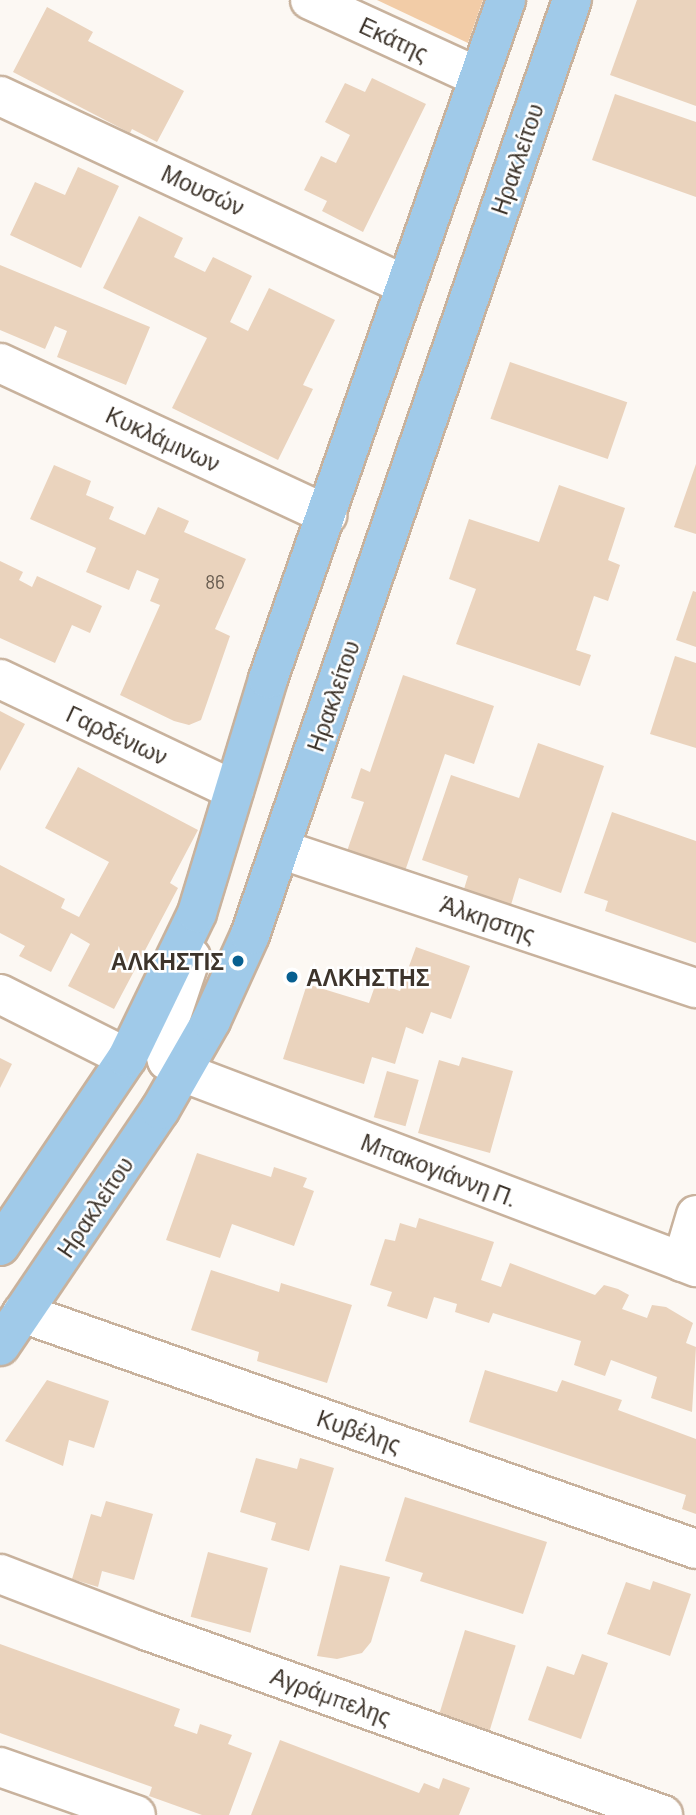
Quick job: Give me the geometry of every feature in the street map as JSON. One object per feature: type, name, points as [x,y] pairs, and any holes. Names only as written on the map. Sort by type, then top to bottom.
[{"type":"main road","points":[[0,1246],[127,1058],[159,999],[204,890],[268,679],[506,0]]},
{"type":"main road","name":"Ηρακλείτου","points":[[0,1346],[182,1072],[211,1021],[250,935],[572,0]]},
{"type":"street","name":"Εκάτης","points":[[310,0],[478,77]]},
{"type":"street","name":"Μουσών","points":[[0,96],[406,285]]},
{"type":"street","name":"Κυκλάμινων","points":[[0,363],[327,515]]},
{"type":"street","name":"Γαρδένιων","points":[[0,679],[234,790]]},
{"type":"street","name":"Άλκηστης","points":[[280,849],[696,988]]},
{"type":"street","points":[[182,1072],[167,1060],[162,1044],[194,949],[204,890]]},
{"type":"street","points":[[0,994],[127,1058]]},
{"type":"street","name":"Μπακογιάννη Π.","points":[[182,1072],[689,1264]]},
{"type":"street","points":[[689,1264],[696,1215]]},
{"type":"street","name":"Κυβέλης","points":[[22,1313],[696,1549]]},
{"type":"street","name":"Αγράμπελης","points":[[0,1574],[148,1631],[663,1815]]},
{"type":"street","points":[[0,1767],[136,1815]]},
{"type":"shaded area","points":[[377,0],[483,0],[468,43]]},
{"type":"building","points":[[637,0],[696,0],[696,106],[610,75]]},
{"type":"building","points":[[47,7],[93,32],[88,41],[184,91],[157,142],[132,129],[130,133],[13,72]]},
{"type":"building","points":[[372,78],[426,104],[363,232],[322,211],[327,201],[304,190],[321,156],[336,163],[350,135],[325,122],[345,83],[365,92]]},
{"type":"building","points":[[615,94],[696,122],[696,197],[592,160]]},
{"type":"building","points":[[78,167],[119,186],[81,268],[10,235],[35,182],[65,195]]},
{"type":"building","points":[[139,216],[183,238],[174,257],[205,272],[213,257],[252,276],[230,322],[248,331],[269,288],[335,320],[303,385],[313,389],[278,460],[172,408],[207,338],[103,288]]},
{"type":"building","points":[[0,265],[150,327],[126,385],[57,357],[67,331],[55,326],[45,349],[0,330]]},
{"type":"building","points":[[510,362],[627,402],[608,459],[490,419]]},
{"type":"building","points":[[696,464],[696,534],[674,527]]},
{"type":"building","points":[[54,465],[91,481],[86,495],[114,507],[109,519],[145,535],[158,507],[189,521],[184,532],[246,559],[215,629],[230,636],[201,720],[189,725],[174,721],[120,695],[160,605],[150,601],[159,579],[137,570],[129,590],[86,572],[96,548],[30,519]]},
{"type":"building","points":[[559,485],[625,508],[608,560],[620,565],[608,601],[594,596],[576,650],[591,655],[580,686],[456,644],[476,589],[449,579],[469,519],[539,542]]},
{"type":"building","points":[[0,561],[23,572],[19,580],[32,587],[37,576],[102,606],[90,633],[72,625],[55,663],[0,638]]},
{"type":"building","points":[[693,591],[696,592],[696,647],[676,640]]},
{"type":"building","points":[[675,656],[696,663],[696,748],[650,734]]},
{"type":"building","points":[[403,675],[494,706],[474,764],[445,754],[404,874],[346,854],[364,802],[351,798],[361,768],[370,772]]},
{"type":"building","points":[[0,711],[25,724],[0,771]]},
{"type":"building","points":[[538,743],[604,766],[561,893],[519,878],[511,905],[464,889],[468,876],[422,860],[451,775],[519,798]]},
{"type":"building","points":[[78,767],[198,830],[170,883],[178,888],[114,1009],[68,986],[90,944],[71,933],[51,972],[19,956],[25,946],[0,933],[0,865],[65,899],[61,908],[79,917],[109,862],[45,828]]},
{"type":"building","points":[[612,812],[696,841],[696,943],[605,911],[608,901],[584,893]]},
{"type":"building","points":[[416,947],[470,966],[451,1019],[431,1012],[423,1034],[406,1027],[395,1064],[372,1057],[364,1084],[283,1059],[307,984],[369,1003],[376,983],[400,991]]},
{"type":"building","points":[[462,1057],[513,1071],[490,1153],[418,1133],[439,1060],[459,1066]]},
{"type":"building","points":[[0,1058],[12,1064],[0,1088]]},
{"type":"building","points":[[387,1071],[419,1080],[405,1126],[374,1117]]},
{"type":"building","points":[[197,1153],[271,1177],[274,1167],[307,1178],[303,1187],[314,1191],[294,1246],[232,1224],[220,1258],[166,1240]]},
{"type":"building","points":[[419,1218],[494,1242],[481,1280],[501,1287],[510,1263],[595,1295],[604,1285],[618,1289],[629,1295],[622,1309],[647,1318],[652,1305],[666,1307],[693,1323],[686,1343],[696,1347],[692,1412],[651,1398],[657,1377],[611,1360],[605,1376],[574,1365],[581,1341],[493,1313],[489,1323],[455,1312],[457,1304],[434,1297],[427,1319],[387,1306],[392,1292],[370,1285],[385,1239],[395,1241],[400,1223],[416,1228]]},
{"type":"building","points":[[211,1270],[279,1292],[281,1283],[352,1305],[327,1383],[257,1361],[259,1352],[191,1330]]},
{"type":"building","points":[[485,1370],[557,1392],[562,1380],[622,1400],[618,1410],[696,1439],[696,1514],[682,1509],[686,1495],[469,1422]]},
{"type":"building","points":[[47,1380],[109,1401],[94,1448],[69,1440],[63,1466],[5,1441]]},
{"type":"building","points":[[256,1458],[297,1469],[300,1458],[334,1468],[309,1551],[271,1540],[276,1523],[240,1512]]},
{"type":"building","points":[[405,1497],[547,1542],[523,1614],[420,1581],[423,1573],[385,1561]]},
{"type":"building","points":[[106,1501],[153,1514],[134,1580],[102,1571],[98,1587],[72,1579],[91,1514],[101,1517]]},
{"type":"building","points":[[208,1552],[268,1568],[251,1633],[191,1617]]},
{"type":"building","points":[[340,1565],[390,1577],[371,1642],[362,1653],[337,1659],[317,1656]]},
{"type":"building","points":[[653,1581],[691,1594],[670,1656],[607,1634],[626,1582],[650,1590]]},
{"type":"building","points":[[465,1630],[516,1645],[490,1731],[439,1715]]},
{"type":"building","points":[[0,1644],[180,1709],[174,1726],[197,1734],[200,1724],[232,1735],[228,1744],[252,1753],[229,1815],[202,1815],[149,1796],[152,1787],[0,1733]]},
{"type":"building","points":[[582,1654],[608,1663],[581,1739],[528,1720],[547,1666],[574,1675]]},
{"type":"building","points":[[280,1740],[419,1793],[424,1783],[439,1789],[443,1778],[470,1788],[459,1815],[251,1815]]},
{"type":"place","name":"ΑΛΚΗΣΤΙΣ","points":[[238,961]]},
{"type":"place","name":"ΑΛΚΗΣΤΗΣ","points":[[292,977]]}]
